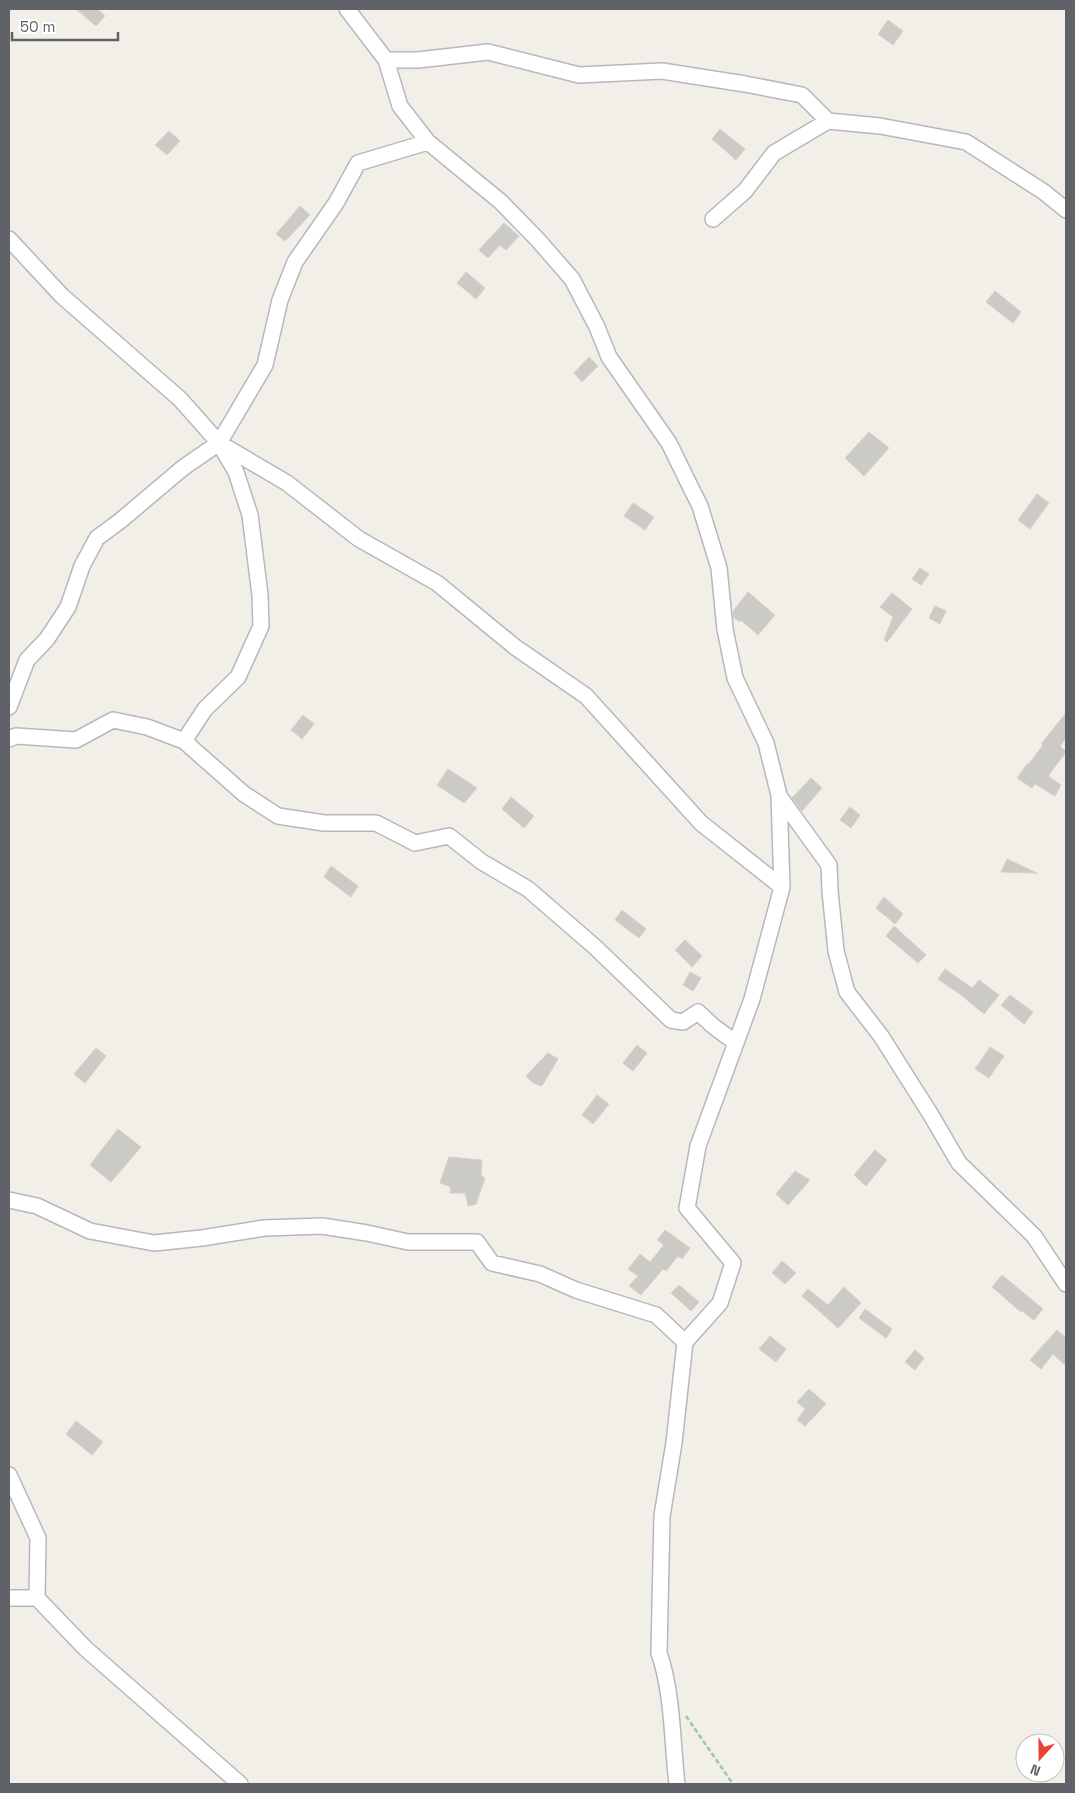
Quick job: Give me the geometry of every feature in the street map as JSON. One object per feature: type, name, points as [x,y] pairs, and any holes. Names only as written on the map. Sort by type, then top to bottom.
[{"type":"street","points":[[347,9],[386,60],[400,106],[428,142],[501,202],[572,279],[597,327],[609,357],[669,443],[700,506],[706,524],[719,568],[725,629],[735,678],[766,743],[779,795],[782,887],[752,999],[698,1146],[687,1208],[733,1263],[720,1302],[686,1342],[674,1443],[662,1516],[659,1653],[667,1689],[676,1784]]},
{"type":"street","points":[[386,60],[418,60],[488,52],[579,75],[662,71],[802,94],[828,122]]},
{"type":"street","points":[[713,219],[745,191],[774,153],[828,122],[880,126],[966,142],[1044,192],[1066,210]]},
{"type":"street","points":[[9,707],[26,660],[47,639],[68,606],[82,566],[97,538],[184,467],[219,443],[265,365],[280,300],[295,262],[336,203],[358,163],[428,142]]},
{"type":"street","points":[[9,239],[62,296],[180,400],[219,443],[236,472],[250,516],[260,595],[261,626],[238,677],[206,709],[184,741]]},
{"type":"street","points":[[219,443],[287,483],[358,539],[437,583],[515,646],[586,696],[701,823],[782,887]]},
{"type":"street","points":[[9,739],[16,736],[76,740],[113,720],[147,727],[184,741],[244,794],[278,816],[324,823],[376,823],[415,843],[449,836],[482,862],[528,889],[595,947],[671,1020],[683,1022],[698,1012],[736,1044]]},
{"type":"street","points":[[779,795],[829,865],[836,951],[847,992],[881,1036],[959,1163],[1034,1236],[1066,1284]]},
{"type":"street","points":[[9,1200],[37,1206],[90,1231],[154,1243],[202,1238],[264,1228],[322,1226],[367,1232],[408,1242],[477,1242],[492,1263],[540,1274],[576,1290],[656,1315],[686,1342]]},
{"type":"street","points":[[9,1475],[38,1538],[37,1598],[86,1649],[240,1784]]},
{"type":"street","points":[[9,1598],[37,1598]]},
{"type":"path","points":[[684,1713],[733,1784]]},
{"type":"building","points":[[76,9],[97,9],[105,16],[96,26]]},
{"type":"building","points":[[888,20],[903,31],[893,45],[878,34]]},
{"type":"building","points":[[720,129],[745,149],[736,160],[712,139]]},
{"type":"building","points":[[169,131],[180,141],[167,155],[155,145]]},
{"type":"building","points":[[300,206],[310,215],[285,241],[276,234]]},
{"type":"building","points":[[504,223],[519,236],[506,250],[500,245],[488,258],[479,250]]},
{"type":"building","points":[[466,272],[485,288],[476,299],[457,283]]},
{"type":"building","points":[[995,291],[1021,312],[1013,323],[986,302]]},
{"type":"building","points":[[589,357],[598,366],[582,382],[574,373]]},
{"type":"building","points":[[869,432],[889,448],[864,476],[845,458]]},
{"type":"building","points":[[1037,494],[1049,503],[1030,529],[1018,520]]},
{"type":"building","points":[[633,503],[654,517],[645,530],[624,516]]},
{"type":"building","points":[[920,568],[929,574],[921,585],[912,579]]},
{"type":"building","points":[[748,592],[775,615],[758,635],[741,620],[740,622],[733,617],[733,611]]},
{"type":"building","points":[[892,593],[912,609],[887,642],[884,640],[893,617],[880,607]]},
{"type":"building","points":[[935,606],[946,611],[940,624],[929,618]]},
{"type":"building","points":[[1066,713],[1066,738],[1060,746],[1066,752],[1048,776],[1061,785],[1055,796],[1035,784],[1032,788],[1017,778]]},
{"type":"building","points":[[303,715],[314,724],[302,739],[291,730]]},
{"type":"building","points":[[448,769],[477,788],[464,803],[437,785]]},
{"type":"building","points":[[811,778],[822,788],[802,811],[792,798]]},
{"type":"building","points":[[511,797],[534,816],[524,828],[502,809]]},
{"type":"building","points":[[850,807],[860,815],[851,828],[840,820]]},
{"type":"building","points":[[1007,859],[1037,873],[1001,872]]},
{"type":"building","points":[[331,866],[358,886],[351,897],[324,877]]},
{"type":"building","points":[[884,897],[903,914],[895,924],[876,908]]},
{"type":"building","points":[[622,910],[646,929],[639,938],[615,920]]},
{"type":"building","points":[[894,926],[926,955],[918,963],[886,936]]},
{"type":"building","points":[[685,940],[702,956],[692,967],[675,950]]},
{"type":"building","points":[[945,969],[972,988],[979,980],[999,995],[984,1014],[938,979]]},
{"type":"building","points":[[690,972],[701,978],[693,991],[683,985]]},
{"type":"building","points":[[1010,995],[1033,1012],[1024,1024],[1001,1005]]},
{"type":"building","points":[[637,1045],[647,1053],[633,1071],[623,1063]]},
{"type":"building","points":[[990,1047],[1004,1056],[989,1078],[975,1069]]},
{"type":"building","points":[[96,1048],[106,1056],[85,1083],[74,1074]]},
{"type":"building","points":[[548,1053],[558,1059],[542,1086],[533,1083],[526,1076]]},
{"type":"building","points":[[597,1095],[609,1104],[593,1124],[582,1115]]},
{"type":"building","points":[[118,1129],[141,1147],[111,1182],[90,1165]]},
{"type":"building","points":[[875,1150],[887,1160],[866,1186],[854,1175]]},
{"type":"building","points":[[449,1157],[482,1160],[481,1176],[485,1178],[476,1204],[468,1206],[465,1193],[450,1193],[451,1187],[440,1183]]},
{"type":"building","points":[[795,1171],[810,1180],[788,1205],[776,1194]]},
{"type":"building","points":[[665,1230],[690,1248],[682,1259],[678,1256],[666,1271],[663,1269],[641,1295],[629,1286],[638,1276],[628,1269],[640,1254],[650,1262],[664,1245],[657,1240]]},
{"type":"building","points":[[782,1261],[796,1273],[785,1284],[772,1273]]},
{"type":"building","points":[[1002,1275],[1043,1309],[1034,1320],[1021,1312],[992,1287]]},
{"type":"building","points":[[679,1285],[699,1302],[691,1311],[671,1293]]},
{"type":"building","points":[[844,1287],[861,1303],[838,1328],[802,1296],[808,1289],[828,1305]]},
{"type":"building","points":[[865,1309],[892,1329],[886,1338],[859,1318]]},
{"type":"building","points":[[1057,1330],[1066,1338],[1066,1366],[1053,1354],[1041,1369],[1030,1360]]},
{"type":"building","points":[[770,1336],[786,1349],[776,1362],[759,1349]]},
{"type":"building","points":[[915,1350],[924,1358],[915,1370],[905,1362]]},
{"type":"building","points":[[809,1389],[826,1404],[805,1426],[797,1420],[805,1409],[797,1402]]},
{"type":"building","points":[[76,1421],[103,1442],[92,1455],[66,1434]]}]
